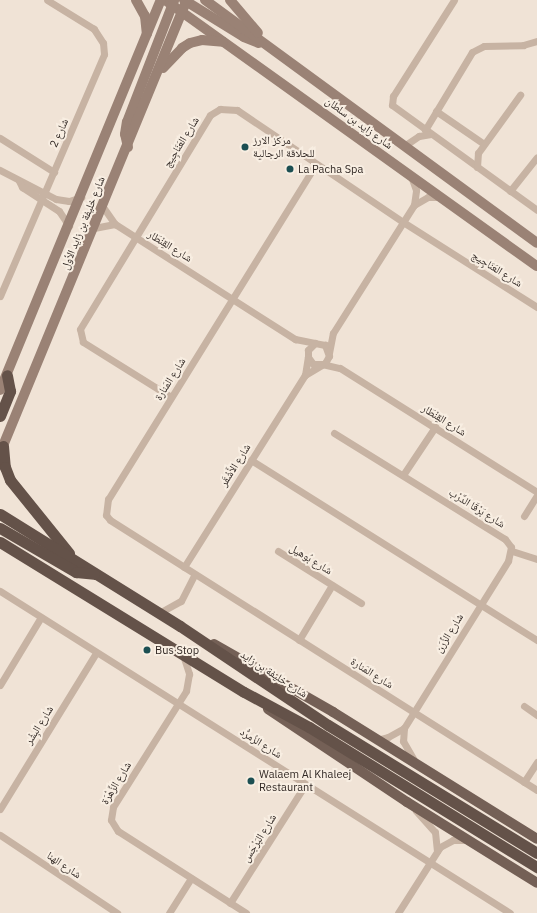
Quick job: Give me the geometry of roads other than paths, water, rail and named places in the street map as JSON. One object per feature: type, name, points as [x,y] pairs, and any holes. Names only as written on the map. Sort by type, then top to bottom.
[{"type":"highway","points":[[0,416],[10,391],[7,375]]},
{"type":"highway","points":[[2,450],[5,467],[10,480],[78,563]]},
{"type":"highway","name":"شارع خليفة بن زايد","points":[[0,514],[180,626],[322,720],[537,853]]},
{"type":"highway","points":[[0,528],[76,572],[95,574]]},
{"type":"highway","points":[[0,542],[244,692],[309,727],[537,868]]},
{"type":"highway","points":[[0,552],[17,552]]},
{"type":"main road","points":[[136,0],[144,16],[147,38]]},
{"type":"main road","name":"شارع خليفة بن زايد الأول","points":[[0,390],[82,196],[147,38],[161,0]]},
{"type":"main road","name":"شارع زايد بن سلطان","points":[[205,0],[537,243]]},
{"type":"main road","points":[[230,0],[269,46]]},
{"type":"main road","points":[[128,147],[125,134],[127,122],[179,1],[244,37],[269,46]]},
{"type":"main road","name":"شارع زايد بن سلطان","points":[[179,1],[182,12],[537,266]]},
{"type":"main road","name":"شارع خليفة بن زايد الأول","points":[[2,450],[128,147],[182,12]]},
{"type":"main road","points":[[157,74],[178,52],[190,43],[208,40],[226,43]]},
{"type":"main road","points":[[180,626],[239,656],[537,839]]},
{"type":"main road","points":[[244,692],[407,802],[537,883]]},
{"type":"street","name":"شارع 2","points":[[0,296],[103,60],[104,49],[94,29],[47,0]]},
{"type":"street","points":[[454,0],[391,99],[396,110],[537,210]]},
{"type":"street","points":[[404,146],[428,132],[436,111],[469,55],[476,49],[484,46],[523,45],[537,40]]},
{"type":"street","points":[[477,167],[478,153],[520,95]]},
{"type":"street","name":"شارع العَنَاجِيج","points":[[171,397],[83,342],[79,334],[82,322],[210,115],[220,109],[237,110],[403,222],[537,307]]},
{"type":"street","points":[[436,111],[484,144]]},
{"type":"street","points":[[0,138],[54,172]]},
{"type":"street","points":[[465,158],[478,153]]},
{"type":"street","points":[[510,191],[537,157]]},
{"type":"street","name":"شارع المَنارة","points":[[316,164],[108,499],[105,512],[110,520],[537,790]]},
{"type":"street","points":[[0,170],[43,197],[59,211],[69,226]]},
{"type":"street","points":[[333,333],[309,348],[308,356],[313,364],[322,364],[329,353],[333,333],[414,205],[416,190],[409,174]]},
{"type":"street","points":[[43,197],[65,201],[82,196]]},
{"type":"street","points":[[414,205],[428,197],[443,198]]},
{"type":"street","name":"شارع القِنْطَار","points":[[103,207],[115,224],[295,339],[308,356]]},
{"type":"street","points":[[94,228],[115,224]]},
{"type":"street","name":"شارع القِنْطَار","points":[[295,339],[316,343]]},
{"type":"street","points":[[316,343],[325,345],[329,353]]},
{"type":"street","name":"شارع القِنْطَار","points":[[329,353],[340,368]]},
{"type":"street","name":"شارع الأَشْقَر","points":[[184,567],[305,375],[308,356]]},
{"type":"street","name":"شارع القِنْطَار","points":[[322,364],[340,368],[537,492]]},
{"type":"street","name":"شارع الأَشْقَر","points":[[305,375],[322,364]]},
{"type":"street","points":[[403,475],[435,427]]},
{"type":"street","name":"شارع بَرْقَا الدَّرْب","points":[[334,432],[505,539],[512,551]]},
{"type":"street","points":[[251,460],[537,640]]},
{"type":"street","points":[[524,516],[537,495]]},
{"type":"street","name":"شارع بُوهيل","points":[[278,551],[361,603]]},
{"type":"street","points":[[512,551],[537,559]]},
{"type":"street","name":"شارع الزِّرَن","points":[[404,728],[480,603],[508,561],[512,551]]},
{"type":"street","points":[[159,613],[181,601],[195,574]]},
{"type":"street","name":"شارع بُوهيل","points":[[300,640],[332,585]]},
{"type":"street","name":"شارع الزُمرُّد","points":[[0,591],[305,785],[510,913]]},
{"type":"street","points":[[0,685],[41,617]]},
{"type":"street","name":"شارع البِشْر","points":[[0,809],[96,653]]},
{"type":"street","name":"شارع الزَّهْرَة","points":[[183,654],[189,680],[178,704],[114,807],[111,816],[115,829],[246,913]]},
{"type":"street","points":[[524,706],[537,715]]},
{"type":"street","points":[[377,740],[388,737],[404,728]]},
{"type":"street","points":[[404,728],[403,741],[416,764]]},
{"type":"street","points":[[524,782],[537,762]]},
{"type":"street","name":"شارع البَرْجَس","points":[[230,903],[305,785]]},
{"type":"street","points":[[407,802],[435,832],[437,851]]},
{"type":"street","name":"شارع الهنا","points":[[0,835],[116,913]]},
{"type":"street","points":[[398,913],[437,851],[454,840],[469,841]]},
{"type":"street","points":[[169,913],[191,878]]},
{"type":"place","name":"مركز الارز للحلاقة الرجالية","points":[[245,147]]},
{"type":"place","name":"La Pacha Spa","points":[[290,169]]},
{"type":"place","name":"Bus Stop","points":[[147,650]]},
{"type":"place","name":"Walaem Al Khaleej Restaurant","points":[[251,781]]}]
